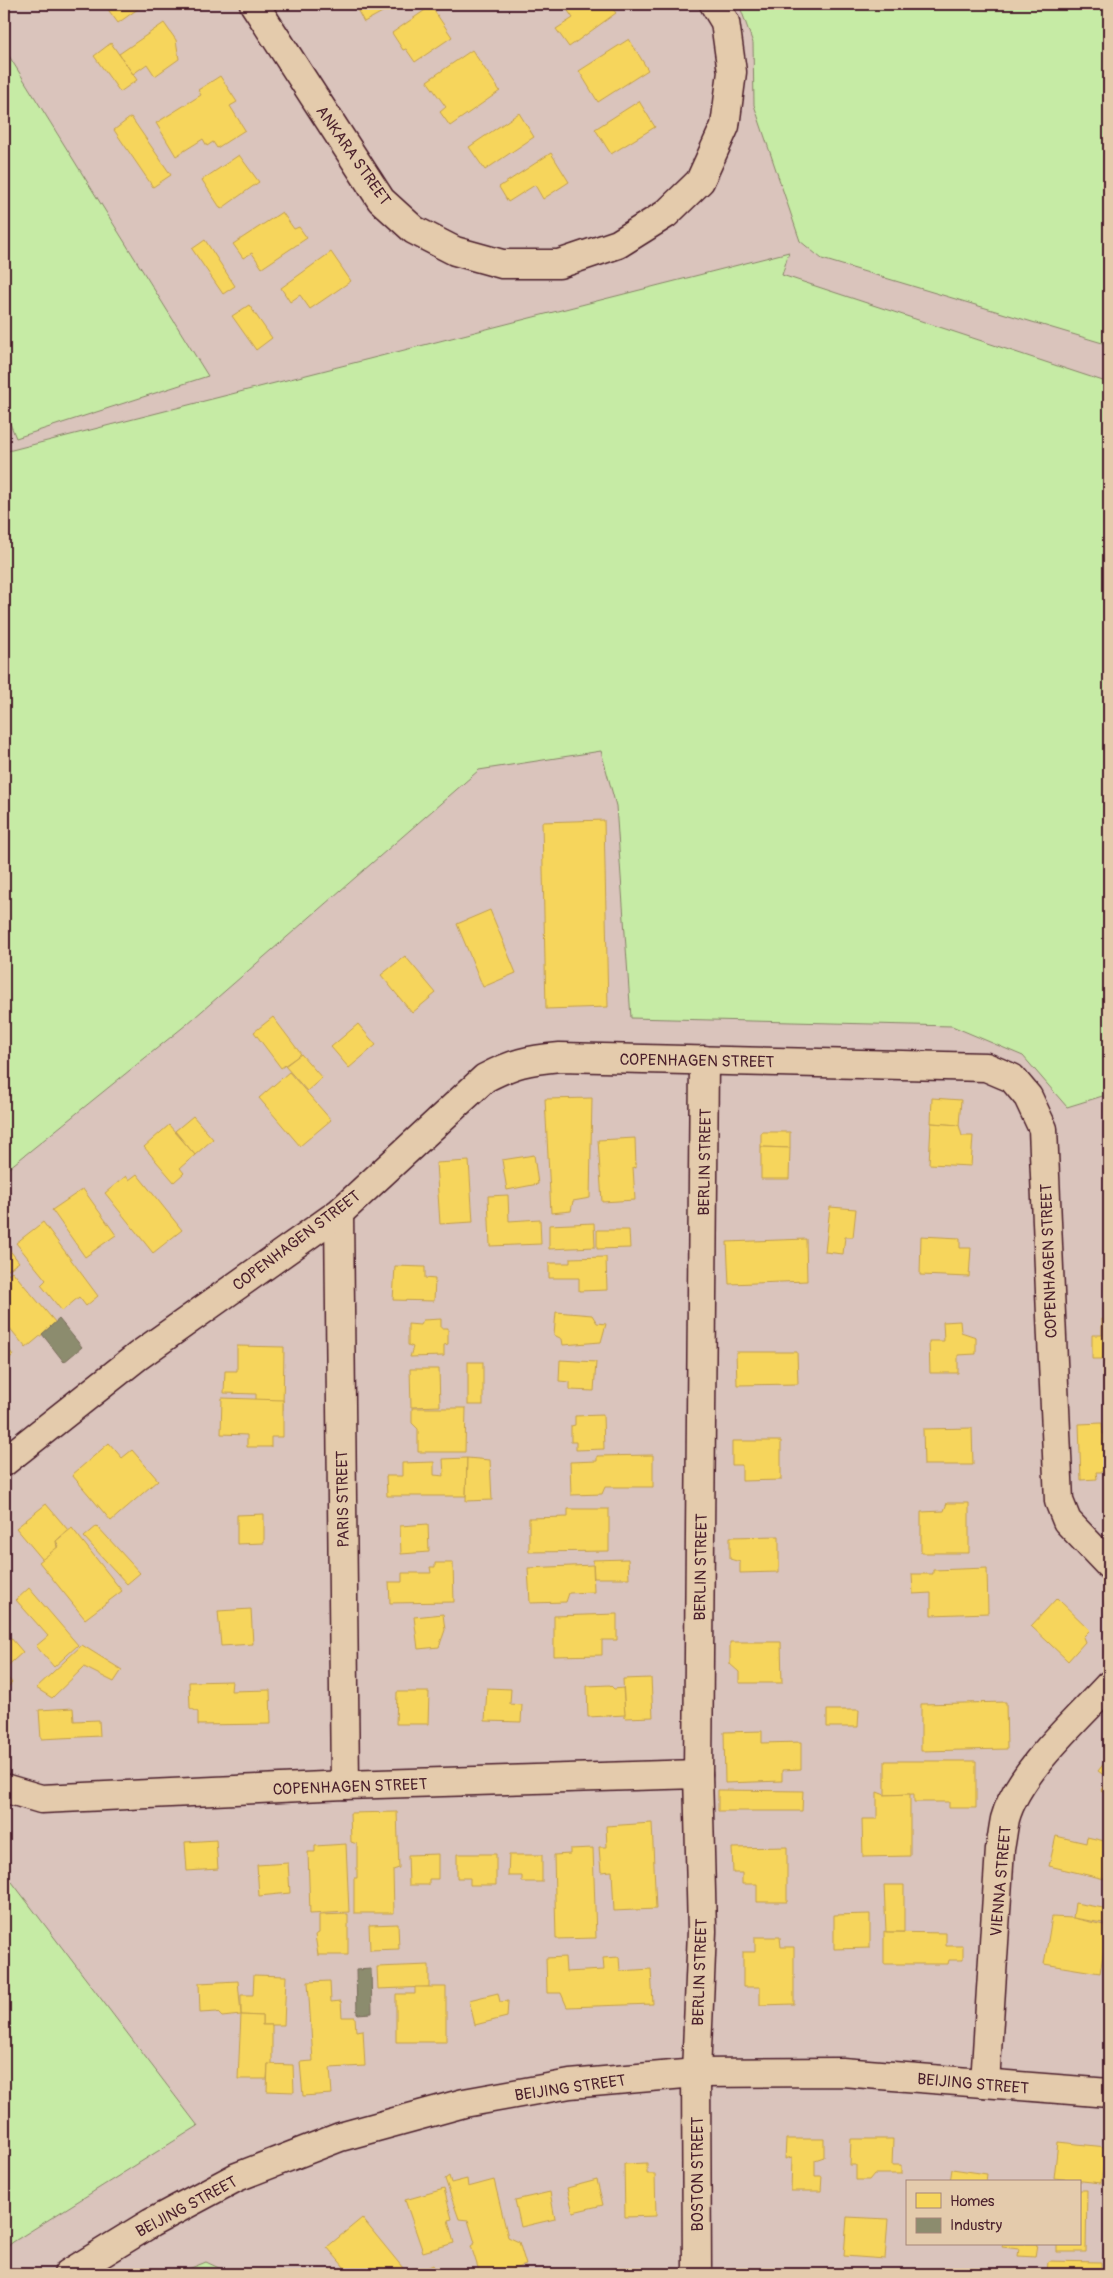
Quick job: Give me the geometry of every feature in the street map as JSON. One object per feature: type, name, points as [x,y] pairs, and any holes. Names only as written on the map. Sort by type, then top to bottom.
[{"type":"street","name":"ANKARA STREET","points":[[254,4],[381,200],[414,230],[454,251],[502,264],[559,264],[618,244],[666,214],[700,181],[725,126],[732,72],[725,22],[714,4]]},
{"type":"street","name":"COPENHAGEN STREET","points":[[4,1462],[138,1356],[339,1213],[485,1078],[508,1067],[528,1060],[560,1057],[986,1067],[1012,1078],[1028,1097],[1043,1129],[1059,1501],[1067,1521],[1109,1565]]},
{"type":"street","name":"BERLIN STREET","points":[[696,2073],[702,1931],[698,1774],[704,1060]]},
{"type":"street","name":"PARIS STREET","points":[[339,1213],[345,1785]]},
{"type":"street","name":"VIENNA STREET","points":[[985,2083],[1000,1849],[1005,1818],[1018,1790],[1037,1764],[1109,1685]]},
{"type":"street","name":"COPENHAGEN STREET","points":[[4,1788],[41,1799],[345,1785],[698,1774]]},
{"type":"street","name":"BEIJING STREET","points":[[68,2274],[151,2223],[237,2177],[340,2137],[464,2103],[570,2084],[696,2073],[842,2072],[1109,2094]]},
{"type":"street","name":"BOSTON STREET","points":[[696,2073],[697,2274]]},
{"type":"green space","points":[[739,4],[1109,4],[1109,345],[822,259],[800,241],[754,105],[753,43]]},
{"type":"green space","points":[[4,48],[208,376],[16,438],[4,409]]},
{"type":"green space","points":[[789,252],[782,275],[1109,383],[1109,1094],[1067,1107],[1023,1056],[952,1026],[631,1018],[616,806],[601,751],[479,770],[187,1024],[4,1172],[4,452]]},
{"type":"green space","points":[[12,1882],[198,2126],[4,2249],[4,1883]]},
{"type":"green space","points":[[206,2262],[232,2274],[176,2274]]},
{"type":"building: Homes","points":[[104,4],[141,4],[142,6],[118,23]]},
{"type":"building: Homes","points":[[354,4],[383,4],[386,10],[364,22]]},
{"type":"building: Homes","points":[[609,4],[616,13],[569,47],[556,29],[573,18],[564,5]]},
{"type":"building: Homes","points":[[431,6],[452,37],[415,62],[406,49],[403,50],[392,33]]},
{"type":"building: Homes","points":[[164,23],[176,40],[179,59],[155,76],[147,64],[133,74],[119,54]]},
{"type":"building: Homes","points":[[629,39],[648,70],[598,102],[579,71]]},
{"type":"building: Homes","points":[[111,43],[137,80],[120,92],[94,56]]},
{"type":"building: Homes","points":[[472,50],[500,91],[450,126],[440,112],[446,107],[427,81]]},
{"type":"building: Homes","points":[[220,76],[237,102],[230,106],[245,130],[217,148],[213,142],[207,146],[203,139],[176,156],[156,123],[201,95],[198,90]]},
{"type":"building: Homes","points":[[639,101],[655,127],[611,154],[595,129]]},
{"type":"building: Homes","points":[[519,113],[534,137],[485,170],[469,147]]},
{"type":"building: Homes","points":[[131,117],[171,175],[153,187],[114,130]]},
{"type":"building: Homes","points":[[551,153],[569,182],[543,199],[535,185],[508,202],[499,187]]},
{"type":"building: Homes","points":[[239,155],[259,182],[221,209],[202,180]]},
{"type":"building: Homes","points":[[282,212],[294,229],[299,227],[307,238],[262,268],[252,253],[243,258],[233,244]]},
{"type":"building: Homes","points":[[205,240],[235,286],[223,294],[192,249]]},
{"type":"building: Homes","points":[[331,252],[351,281],[310,309],[300,295],[290,302],[281,288]]},
{"type":"building: Homes","points":[[249,305],[272,338],[256,350],[232,316]]},
{"type":"building: Homes","points":[[604,820],[608,1007],[546,1009],[542,822]]},
{"type":"building: Homes","points":[[490,910],[516,973],[483,987],[457,924]]},
{"type":"building: Homes","points":[[405,956],[436,993],[412,1013],[381,975]]},
{"type":"building: Homes","points":[[273,1017],[301,1054],[281,1068],[254,1032]]},
{"type":"building: Homes","points":[[358,1024],[376,1045],[349,1068],[331,1047]]},
{"type":"building: Homes","points":[[301,1054],[322,1078],[307,1091],[285,1066]]},
{"type":"building: Homes","points":[[289,1072],[331,1120],[300,1146],[259,1098]]},
{"type":"building: Homes","points":[[592,1098],[590,1198],[573,1201],[571,1211],[551,1213],[545,1099]]},
{"type":"building: Homes","points":[[932,1098],[961,1100],[959,1125],[931,1123]]},
{"type":"building: Homes","points":[[193,1116],[213,1139],[195,1155],[175,1131]]},
{"type":"building: Homes","points":[[931,1123],[959,1125],[962,1136],[973,1136],[971,1166],[929,1164]]},
{"type":"building: Homes","points":[[169,1125],[195,1155],[180,1168],[184,1173],[174,1182],[144,1147]]},
{"type":"building: Homes","points":[[761,1132],[790,1132],[790,1148],[761,1147]]},
{"type":"building: Homes","points":[[635,1138],[636,1168],[633,1167],[635,1200],[602,1202],[598,1140]]},
{"type":"building: Homes","points":[[761,1147],[790,1148],[789,1179],[761,1179]]},
{"type":"building: Homes","points":[[534,1155],[538,1184],[507,1190],[502,1160]]},
{"type":"building: Homes","points":[[469,1161],[473,1222],[440,1224],[436,1163]]},
{"type":"building: Homes","points":[[137,1174],[182,1230],[153,1253],[105,1193],[126,1176],[129,1180]]},
{"type":"building: Homes","points":[[83,1189],[116,1235],[85,1257],[52,1210]]},
{"type":"building: Homes","points":[[508,1195],[509,1221],[540,1219],[541,1244],[490,1246],[488,1196]]},
{"type":"building: Homes","points":[[830,1207],[856,1209],[853,1237],[845,1237],[843,1254],[825,1252]]},
{"type":"building: Homes","points":[[43,1222],[98,1296],[86,1306],[79,1297],[62,1311],[41,1285],[46,1280],[16,1243]]},
{"type":"building: Homes","points":[[594,1223],[595,1247],[549,1249],[549,1225]]},
{"type":"building: Homes","points":[[597,1230],[629,1230],[630,1248],[597,1249]]},
{"type":"building: Homes","points":[[921,1236],[960,1238],[960,1248],[971,1248],[969,1277],[920,1275]]},
{"type":"building: Homes","points":[[806,1239],[807,1281],[729,1284],[727,1242]]},
{"type":"building: Homes","points":[[4,1243],[19,1262],[4,1273]]},
{"type":"building: Homes","points":[[606,1257],[607,1290],[579,1291],[579,1278],[549,1278],[549,1263],[570,1263],[570,1258]]},
{"type":"building: Homes","points":[[395,1266],[425,1267],[425,1278],[435,1279],[434,1301],[393,1300]]},
{"type":"building: Homes","points":[[12,1271],[56,1323],[26,1348],[4,1321],[4,1278]]},
{"type":"building: Homes","points":[[556,1312],[592,1315],[597,1323],[606,1324],[601,1342],[563,1345],[562,1339],[554,1335]]},
{"type":"building: Homes","points":[[441,1319],[441,1328],[448,1328],[448,1344],[444,1345],[444,1356],[410,1357],[413,1347],[408,1345],[408,1324],[420,1325],[423,1320]]},
{"type":"building: Homes","points":[[1102,1319],[1109,1319],[1109,1359],[1092,1359],[1092,1335],[1102,1335]]},
{"type":"building: Homes","points":[[960,1321],[961,1332],[976,1337],[976,1354],[958,1355],[958,1373],[930,1373],[929,1341],[944,1341],[943,1322]]},
{"type":"building: Homes","points":[[4,1343],[13,1355],[4,1364]]},
{"type":"building: Homes","points":[[237,1346],[284,1347],[283,1410],[256,1409],[256,1394],[224,1393],[225,1371],[237,1371]]},
{"type":"building: Homes","points":[[736,1352],[797,1352],[798,1384],[737,1385]]},
{"type":"building: Homes","points":[[560,1360],[596,1362],[594,1391],[570,1390],[570,1382],[559,1381]]},
{"type":"building: Homes","points":[[468,1362],[483,1362],[483,1405],[468,1405]]},
{"type":"building: Homes","points":[[410,1369],[439,1369],[440,1406],[411,1407]]},
{"type":"building: Homes","points":[[222,1398],[283,1400],[283,1437],[271,1437],[271,1447],[247,1447],[247,1435],[221,1434]]},
{"type":"building: Homes","points":[[412,1408],[466,1408],[465,1452],[418,1452],[418,1429],[412,1423]]},
{"type":"building: Homes","points":[[603,1415],[604,1449],[576,1450],[576,1442],[571,1442],[571,1426],[575,1425],[575,1416]]},
{"type":"building: Homes","points":[[1102,1423],[1103,1434],[1109,1434],[1109,1472],[1096,1472],[1097,1479],[1081,1480],[1079,1424]]},
{"type":"building: Homes","points":[[972,1428],[973,1465],[924,1465],[923,1429]]},
{"type":"building: Homes","points":[[732,1441],[781,1441],[781,1480],[742,1481],[742,1465],[732,1465]]},
{"type":"building: Homes","points":[[109,1443],[122,1458],[132,1450],[158,1480],[111,1521],[72,1475]]},
{"type":"building: Homes","points":[[653,1455],[653,1487],[605,1487],[602,1494],[571,1495],[570,1462],[597,1461],[597,1456]]},
{"type":"building: Homes","points":[[467,1458],[466,1496],[387,1496],[386,1476],[402,1476],[402,1463],[434,1462],[434,1475],[444,1476],[443,1459]]},
{"type":"building: Homes","points":[[467,1458],[490,1460],[492,1500],[466,1501]]},
{"type":"building: Homes","points":[[947,1503],[969,1503],[969,1553],[921,1553],[921,1512],[944,1511]]},
{"type":"building: Homes","points":[[46,1504],[68,1530],[56,1541],[57,1548],[43,1560],[16,1528]]},
{"type":"building: Homes","points":[[568,1509],[609,1509],[609,1551],[529,1552],[529,1518],[568,1517]]},
{"type":"building: Homes","points":[[264,1514],[264,1543],[237,1544],[237,1515]]},
{"type":"building: Homes","points":[[428,1524],[429,1552],[401,1554],[400,1526]]},
{"type":"building: Homes","points":[[97,1526],[140,1573],[127,1584],[84,1537]]},
{"type":"building: Homes","points":[[72,1528],[122,1591],[85,1619],[39,1562],[59,1546],[56,1541]]},
{"type":"building: Homes","points":[[779,1536],[779,1572],[740,1573],[740,1562],[730,1559],[730,1537]]},
{"type":"building: Homes","points":[[628,1559],[629,1578],[594,1578],[593,1560]]},
{"type":"building: Homes","points":[[435,1563],[453,1563],[454,1602],[390,1603],[389,1582],[402,1582],[402,1573],[431,1573],[430,1567],[435,1567]]},
{"type":"building: Homes","points":[[593,1565],[594,1592],[569,1593],[566,1602],[530,1603],[528,1568]]},
{"type":"building: Homes","points":[[987,1568],[988,1613],[931,1615],[931,1593],[913,1594],[912,1574],[933,1574],[933,1570]]},
{"type":"building: Homes","points":[[29,1588],[78,1645],[54,1667],[36,1646],[48,1636],[16,1600]]},
{"type":"building: Homes","points":[[1057,1598],[1090,1630],[1083,1637],[1085,1642],[1068,1661],[1031,1626]]},
{"type":"building: Homes","points":[[251,1609],[253,1644],[221,1646],[218,1611]]},
{"type":"building: Homes","points":[[443,1614],[445,1630],[439,1647],[418,1649],[414,1617]]},
{"type":"building: Homes","points":[[617,1614],[617,1640],[602,1640],[602,1655],[554,1656],[554,1616]]},
{"type":"building: Homes","points":[[4,1630],[23,1652],[4,1669]]},
{"type":"building: Homes","points":[[730,1642],[781,1642],[782,1683],[739,1683],[739,1672],[730,1664]]},
{"type":"building: Homes","points":[[82,1645],[122,1670],[114,1682],[84,1667],[52,1698],[36,1688]]},
{"type":"building: Homes","points":[[4,1673],[12,1683],[4,1691]]},
{"type":"building: Homes","points":[[651,1678],[653,1717],[625,1718],[623,1679]]},
{"type":"building: Homes","points":[[232,1681],[231,1691],[270,1690],[271,1724],[198,1725],[198,1712],[190,1708],[189,1682]]},
{"type":"building: Homes","points":[[610,1685],[614,1689],[623,1688],[625,1715],[588,1717],[587,1686]]},
{"type":"building: Homes","points":[[487,1688],[511,1689],[510,1704],[522,1705],[521,1722],[485,1721]]},
{"type":"building: Homes","points":[[397,1692],[429,1692],[428,1724],[396,1724]]},
{"type":"building: Homes","points":[[1006,1702],[1007,1749],[921,1751],[921,1704]]},
{"type":"building: Homes","points":[[73,1708],[74,1721],[99,1720],[100,1736],[41,1739],[39,1710]]},
{"type":"building: Homes","points":[[827,1710],[859,1710],[858,1727],[827,1727]]},
{"type":"building: Homes","points":[[762,1731],[762,1743],[801,1742],[801,1769],[782,1770],[782,1781],[725,1783],[724,1732]]},
{"type":"building: Homes","points":[[1109,1757],[1109,1779],[1098,1771]]},
{"type":"building: Homes","points":[[885,1761],[976,1761],[976,1808],[949,1808],[949,1802],[914,1802],[914,1794],[885,1795]]},
{"type":"building: Homes","points":[[1109,1779],[1109,1796],[1101,1790]]},
{"type":"building: Homes","points":[[718,1790],[803,1791],[802,1811],[718,1811]]},
{"type":"building: Homes","points":[[877,1792],[885,1795],[910,1794],[910,1856],[863,1857],[862,1819],[877,1819]]},
{"type":"building: Homes","points":[[397,1812],[399,1868],[393,1870],[394,1913],[354,1913],[354,1878],[357,1878],[357,1844],[351,1842],[350,1813]]},
{"type":"building: Homes","points":[[652,1823],[656,1909],[614,1911],[612,1871],[601,1872],[599,1847],[607,1847],[606,1826]]},
{"type":"building: Homes","points":[[1056,1836],[1086,1843],[1087,1837],[1109,1842],[1109,1880],[1049,1866]]},
{"type":"building: Homes","points":[[216,1840],[218,1869],[187,1871],[185,1842]]},
{"type":"building: Homes","points":[[346,1844],[349,1912],[310,1914],[308,1852],[315,1852],[315,1846]]},
{"type":"building: Homes","points":[[787,1847],[787,1902],[757,1902],[757,1884],[742,1884],[742,1873],[733,1873],[732,1848]]},
{"type":"building: Homes","points":[[593,1848],[596,1938],[556,1939],[554,1855],[570,1854],[570,1849]]},
{"type":"building: Homes","points":[[438,1854],[438,1879],[429,1879],[429,1885],[409,1885],[408,1855]]},
{"type":"building: Homes","points":[[457,1854],[496,1854],[496,1885],[470,1885],[470,1878],[457,1878]]},
{"type":"building: Homes","points":[[509,1855],[542,1855],[542,1882],[522,1882],[522,1876],[508,1876]]},
{"type":"building: Homes","points":[[288,1863],[290,1893],[259,1896],[257,1865]]},
{"type":"building: Homes","points":[[884,1885],[904,1885],[904,1932],[886,1932]]},
{"type":"building: Homes","points":[[1075,1903],[1109,1909],[1109,1924],[1073,1918]]},
{"type":"building: Homes","points":[[348,1914],[348,1955],[318,1955],[315,1935],[319,1933],[319,1915]]},
{"type":"building: Homes","points":[[870,1914],[870,1948],[834,1949],[834,1915]]},
{"type":"building: Homes","points":[[1052,1917],[1073,1918],[1108,1926],[1100,1973],[1044,1964]]},
{"type":"building: Homes","points":[[398,1924],[399,1949],[370,1950],[369,1925]]},
{"type":"building: Homes","points":[[884,1931],[946,1933],[946,1946],[963,1946],[963,1960],[949,1960],[948,1964],[884,1964]]},
{"type":"building: Homes","points":[[755,1937],[780,1937],[781,1947],[794,1947],[794,2004],[760,2005],[760,1987],[743,1987],[743,1952],[755,1952]]},
{"type":"building: Homes","points":[[565,1957],[566,1972],[604,1970],[603,1958],[619,1957],[620,1971],[651,1969],[653,2004],[567,2007],[561,1993],[547,1993],[546,1958]]},
{"type":"building: Homes","points":[[429,1965],[429,1987],[378,1989],[377,1967]]},
{"type":"building: Homes","points":[[254,1975],[286,1976],[284,2025],[262,2025],[262,2016],[241,2015],[241,1995],[253,1995]]},
{"type":"building: Homes","points":[[238,1981],[241,2015],[222,2017],[217,2012],[200,2013],[199,1983]]},
{"type":"building: Homes","points":[[330,1981],[331,2002],[341,2001],[342,2017],[355,2017],[356,2031],[363,2030],[365,2066],[330,2068],[332,2094],[303,2096],[300,2062],[313,2061],[308,1982]]},
{"type":"building: Homes","points":[[415,1987],[446,1987],[446,2042],[396,2042],[396,1994],[415,1994]]},
{"type":"building: Homes","points":[[498,1993],[500,2002],[508,2001],[507,2017],[475,2025],[469,2000]]},
{"type":"building: Homes","points":[[241,2015],[262,2016],[262,2025],[272,2025],[272,2065],[268,2064],[267,2079],[238,2079]]},
{"type":"building: Homes","points":[[268,2064],[293,2065],[294,2092],[267,2091]]},
{"type":"building: Homes","points":[[786,2139],[824,2139],[824,2157],[815,2160],[815,2176],[822,2176],[821,2191],[791,2191],[792,2157],[785,2159]]},
{"type":"building: Homes","points":[[851,2139],[893,2139],[892,2165],[901,2165],[901,2174],[874,2174],[869,2180],[856,2180],[856,2165],[850,2165]]},
{"type":"building: Homes","points":[[1058,2142],[1106,2147],[1101,2183],[1054,2178]]},
{"type":"building: Homes","points":[[647,2163],[647,2174],[655,2174],[656,2216],[625,2217],[624,2164]]},
{"type":"building: Homes","points":[[952,2169],[987,2174],[986,2180],[950,2180]]},
{"type":"building: Homes","points":[[449,2176],[451,2183],[467,2179],[468,2187],[494,2180],[508,2237],[519,2242],[526,2265],[498,2274],[480,2274],[471,2246],[475,2243],[468,2220],[459,2219],[445,2179]]},
{"type":"building: Homes","points":[[597,2180],[603,2205],[573,2212],[567,2188]]},
{"type":"building: Homes","points":[[444,2189],[452,2219],[448,2220],[454,2243],[423,2252],[405,2200]]},
{"type":"building: Homes","points":[[1080,2190],[1087,2190],[1086,2252],[1057,2252],[1057,2246],[1080,2246]]},
{"type":"building: Homes","points":[[550,2192],[555,2219],[521,2227],[515,2200]]},
{"type":"building: Homes","points":[[847,2217],[888,2219],[885,2259],[844,2256]]},
{"type":"building: Homes","points":[[362,2218],[406,2274],[350,2274],[327,2247]]},
{"type":"building: Homes","points":[[1037,2246],[1035,2257],[1018,2256],[1019,2249],[1002,2247]]},
{"type":"building: Homes","points":[[1048,2261],[1101,2262],[1101,2274],[1047,2274]]},
{"type":"building: Homes","points":[[433,2265],[437,2274],[415,2274]]},
{"type":"building: Industry","points":[[59,1319],[82,1347],[64,1362],[42,1334]]},
{"type":"building: Industry","points":[[371,1969],[372,2013],[357,2014],[356,1970]]}]
